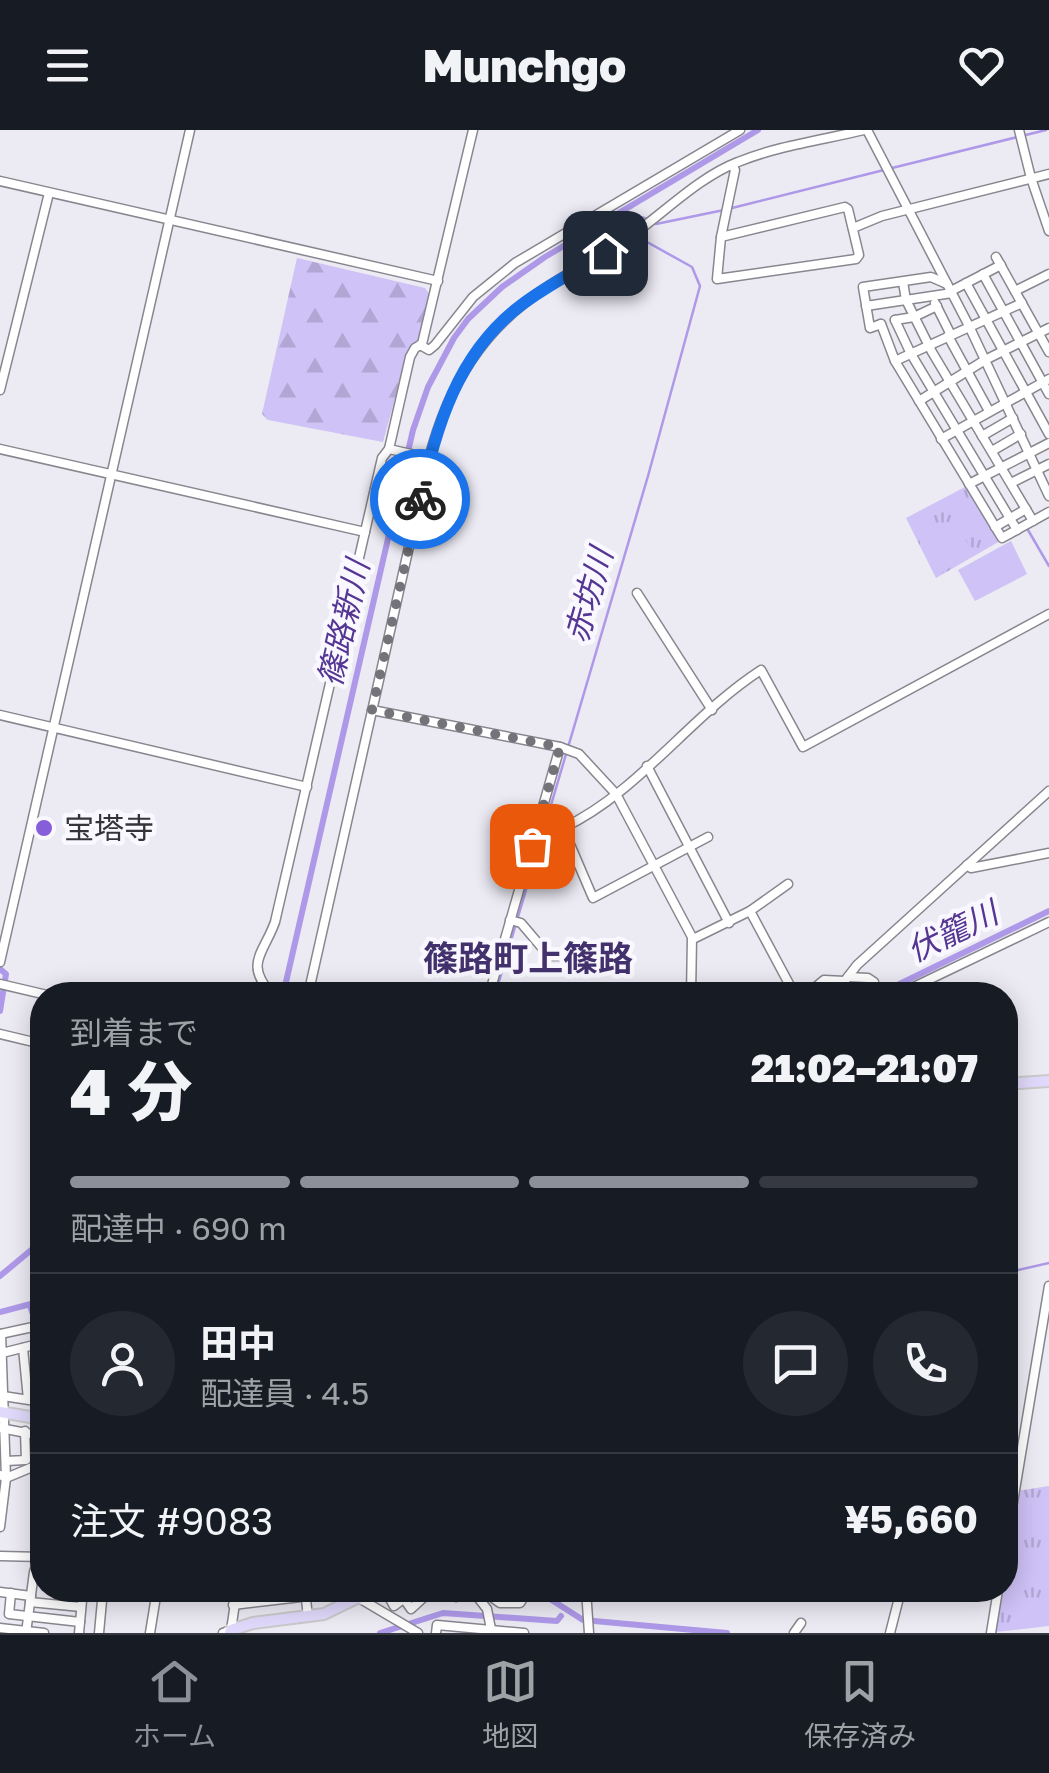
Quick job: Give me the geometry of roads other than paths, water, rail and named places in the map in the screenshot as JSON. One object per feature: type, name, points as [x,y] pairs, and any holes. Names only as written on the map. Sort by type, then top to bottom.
[{"type":"main road","points":[[1018,1083],[1049,1081]]},
{"type":"main road","points":[[2,1413],[30,1418]]},
{"type":"main road","points":[[228,1632],[253,1623],[308,1617],[351,1602]]},
{"type":"street","points":[[0,962],[190,130]]},
{"type":"street","points":[[261,982],[256,974],[258,960],[276,922],[382,458],[392,449],[410,358],[420,346],[438,281],[473,130]]},
{"type":"street","points":[[420,346],[430,350],[474,297],[515,262],[740,130]]},
{"type":"street","points":[[311,982],[426,457],[458,379],[506,318],[549,285],[627,239],[732,164],[866,130],[969,326],[1049,496]]},
{"type":"street","points":[[1020,134],[1030,178],[1049,231]]},
{"type":"street","points":[[721,237],[844,207],[859,255],[856,259],[717,279],[721,237],[735,170],[732,164]]},
{"type":"street","points":[[853,228],[909,209],[1049,174]]},
{"type":"street","points":[[0,181],[438,281]]},
{"type":"street","points":[[0,390],[49,192]]},
{"type":"street","points":[[866,306],[932,296],[966,283],[999,261],[1049,352]]},
{"type":"street","points":[[983,274],[1046,380],[1049,394]]},
{"type":"street","points":[[1016,291],[1049,274]]},
{"type":"street","points":[[937,306],[914,317],[870,328],[862,286],[930,277],[950,289]]},
{"type":"street","points":[[903,282],[906,300],[929,345],[1033,521]]},
{"type":"street","points":[[966,283],[1049,434]]},
{"type":"street","points":[[932,296],[989,411]]},
{"type":"street","points":[[896,362],[1022,303]]},
{"type":"street","points":[[921,330],[943,319]]},
{"type":"street","points":[[895,320],[911,354],[1016,530]]},
{"type":"street","points":[[881,324],[896,362],[1002,538],[1049,512]]},
{"type":"street","points":[[919,402],[986,360],[1049,328]]},
{"type":"street","points":[[941,438],[1046,380]]},
{"type":"street","points":[[982,436],[1013,418]]},
{"type":"street","points":[[992,451],[1044,424]]},
{"type":"street","points":[[969,484],[1049,443]]},
{"type":"street","points":[[0,448],[365,532]]},
{"type":"street","points":[[392,449],[426,457]]},
{"type":"street","points":[[1011,483],[1049,464]]},
{"type":"street","points":[[995,527],[1026,509]]},
{"type":"street","points":[[637,593],[712,710]]},
{"type":"street","points":[[708,838],[594,898],[563,828],[600,808],[760,670],[803,747],[1049,614]]},
{"type":"street","points":[[372,710],[579,754],[616,794],[692,939],[690,982]]},
{"type":"street","points":[[0,715],[307,787]]},
{"type":"street","points":[[493,982],[564,748]]},
{"type":"street","points":[[646,766],[730,923]]},
{"type":"street","points":[[844,982],[1049,791]]},
{"type":"street","points":[[968,865],[971,868],[1049,852]]},
{"type":"street","points":[[692,939],[750,912],[788,884]]},
{"type":"street","points":[[750,912],[787,982]]},
{"type":"street","points":[[514,921],[549,956],[614,955]]},
{"type":"street","points":[[924,982],[1049,922]]},
{"type":"street","points":[[822,982],[868,978],[874,982]]},
{"type":"street","points":[[4,985],[30,991]]},
{"type":"street","points":[[0,1035],[30,1041]]},
{"type":"street","points":[[1018,1471],[1049,1286]]},
{"type":"street","points":[[0,1527],[6,1461],[1,1334],[30,1328]]},
{"type":"street","points":[[2,1353],[30,1346]]},
{"type":"street","points":[[1,1396],[28,1399],[23,1348]]},
{"type":"street","points":[[1036,1362],[1047,1365]]},
{"type":"street","points":[[2,1428],[30,1432]]},
{"type":"street","points":[[6,1461],[26,1460],[25,1431]]},
{"type":"street","points":[[3,1476],[30,1467]]},
{"type":"street","points":[[0,1556],[30,1555]]},
{"type":"street","points":[[0,1592],[30,1599],[26,1632]]},
{"type":"street","points":[[11,1592],[9,1614],[80,1622]]},
{"type":"street","points":[[47,1602],[81,1608]]},
{"type":"street","points":[[79,1633],[82,1602]]},
{"type":"street","points":[[99,1633],[103,1602]]},
{"type":"street","points":[[150,1633],[155,1602]]},
{"type":"street","points":[[228,1632],[235,1602]]},
{"type":"street","points":[[234,1605],[254,1602]]},
{"type":"street","points":[[306,1602],[308,1617]]},
{"type":"street","points":[[366,1602],[418,1633]]},
{"type":"street","points":[[479,1602],[489,1615],[491,1631]]},
{"type":"street","points":[[587,1602],[588,1629]]},
{"type":"street","points":[[890,1633],[898,1602]]},
{"type":"street","points":[[990,1633],[996,1602]]},
{"type":"street","points":[[794,1633],[801,1623]]},
{"type":"street","points":[[436,1633],[437,1625],[456,1630],[518,1632]]},
{"type":"street","points":[[0,1628],[44,1633]]},
{"type":"waterway","name":"篠路新川","points":[[286,982],[413,430],[428,387],[454,338],[502,287],[545,257],[758,130]]},
{"type":"waterway","points":[[892,168],[1046,130]]},
{"type":"waterway","points":[[732,208],[884,170]]},
{"type":"waterway","points":[[656,224],[724,210]]},
{"type":"waterway","points":[[623,211],[647,219]]},
{"type":"waterway","name":"赤坊川","points":[[606,223],[629,232]]},
{"type":"waterway","name":"赤坊川","points":[[499,982],[700,286],[692,267],[638,237]]},
{"type":"waterway","points":[[1028,530],[1049,566]]},
{"type":"waterway","name":"伏籠川","points":[[904,982],[1049,911]]},
{"type":"waterway","points":[[0,969],[6,974],[0,1011]]},
{"type":"waterway","name":"篠路新川","points":[[0,1276],[30,1251]]},
{"type":"waterway","points":[[1018,1270],[1049,1263]]},
{"type":"waterway","name":"伏籠川","points":[[0,1312],[30,1304]]},
{"type":"waterway","points":[[28,1305],[30,1311]]},
{"type":"waterway","points":[[555,1602],[583,1620],[727,1633]]},
{"type":"waterway","points":[[380,1633],[443,1613],[557,1621],[561,1616]]},
{"type":"place","name":"宝塔寺","points":[[44,828]]},
{"type":"district","name":"篠路町上篠路","points":[[528,958]]}]
